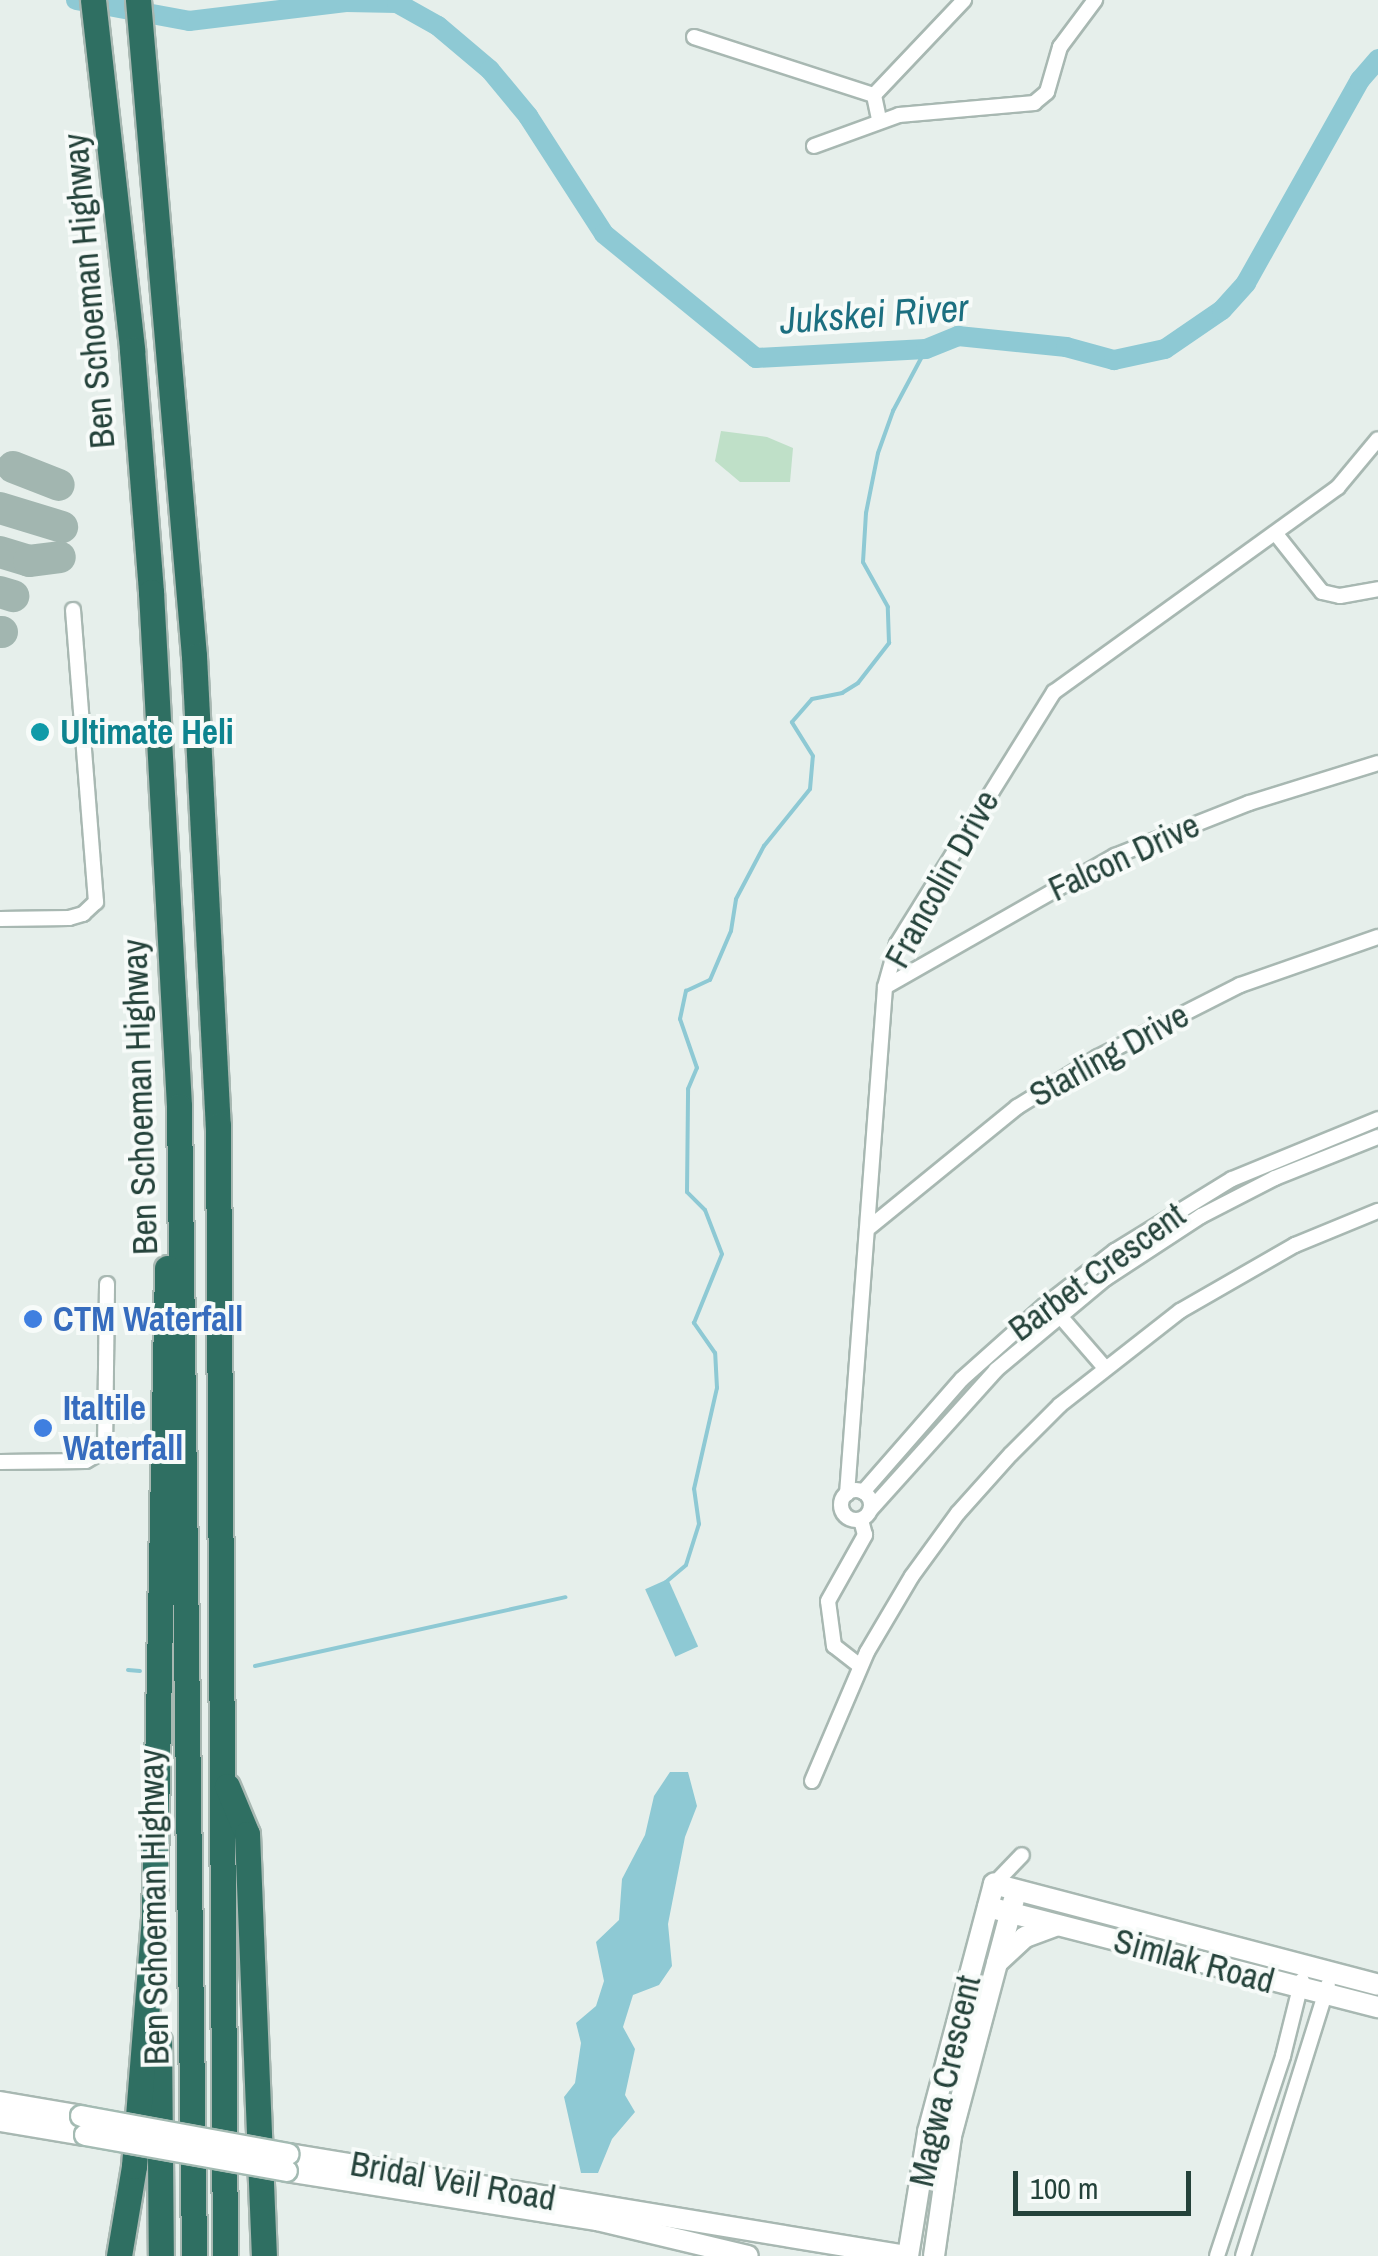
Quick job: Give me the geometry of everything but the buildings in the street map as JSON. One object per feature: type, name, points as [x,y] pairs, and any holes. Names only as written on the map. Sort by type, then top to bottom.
[{"type":"highway","name":"Ben Schoeman Highway","points":[[93,0],[104,76],[151,592],[180,1106],[194,2256]]},
{"type":"highway","name":"Ben Schoeman Highway","points":[[138,0],[194,656],[218,1124],[225,2256]]},
{"type":"highway","points":[[161,2256],[156,1852],[163,1311],[180,1106]]},
{"type":"highway","points":[[224,1782],[247,1834],[264,2256]]},
{"type":"highway","points":[[119,2256],[134,2166],[156,1852]]},
{"type":"street","points":[[874,96],[964,0]]},
{"type":"street","points":[[814,146],[879,119],[1034,103],[1047,92],[1060,48],[1094,0]]},
{"type":"street","points":[[694,37],[874,96]]},
{"type":"street","points":[[874,96],[879,119]]},
{"type":"street","name":"Francolin Drive","points":[[847,1494],[885,988],[898,944],[1054,692],[1338,487],[1378,439]]},
{"type":"street","points":[[1276,534],[1322,592],[1340,596],[1378,589]]},
{"type":"street","points":[[0,918],[69,918],[83,914],[96,902],[74,610]]},
{"type":"street","name":"Falcon Drive","points":[[885,988],[1115,856],[1248,803],[1378,764]]},
{"type":"street","name":"Starling Drive","points":[[870,1227],[1017,1107],[1098,1056],[1240,985],[1378,937]]},
{"type":"street","name":"Barbet Crescent","points":[[863,1492],[962,1378],[1078,1278],[1161,1220],[1232,1180],[1378,1118]]},
{"type":"street","points":[[1352,1126],[1355,1146]]},
{"type":"street","name":"Barbet Crescent","points":[[866,1514],[966,1400],[1060,1316],[1157,1242],[1240,1197],[1378,1137]]},
{"type":"street","points":[[1232,1180],[1240,1197]]},
{"type":"street","points":[[812,1781],[860,1666],[912,1576],[958,1513],[1060,1405],[1180,1311],[1308,1239],[1378,1212]]},
{"type":"street","points":[[1078,1278],[1090,1292]]},
{"type":"street","points":[[0,1462],[86,1461],[105,1450],[107,1284]]},
{"type":"street","points":[[1060,1316],[1105,1368]]},
{"type":"street","points":[[860,1666],[834,1646],[828,1601],[865,1535],[866,1514],[863,1492],[847,1494],[840,1505],[843,1514],[866,1514]]},
{"type":"street","points":[[994,1884],[1022,1855],[1017,1888]]},
{"type":"street","name":"Simlak Road","points":[[994,1884],[1305,1966],[1328,1984],[1378,2007]]},
{"type":"street","name":"Magwa Crescent","points":[[907,2256],[928,2132],[994,1884]]},
{"type":"street","name":"Magwa Crescent","points":[[934,2256],[951,2136],[1017,1888]]},
{"type":"street","name":"Simlak Road","points":[[988,1907],[1300,1989],[1328,1984],[1378,1985]]},
{"type":"street","points":[[997,1963],[1025,1937],[1058,1925]]},
{"type":"street","points":[[1217,2256],[1305,1966]]},
{"type":"street","points":[[1243,2256],[1328,1984]]},
{"type":"street","name":"Bridal Veil Road","points":[[0,2102],[83,2126],[597,2220],[748,2256]]},
{"type":"street","name":"Bridal Veil Road","points":[[0,2121],[83,2126]]},
{"type":"street","name":"Bridal Veil Road","points":[[288,2162],[907,2256]]},
{"type":"green space","points":[[721,431],[767,437],[793,448],[790,482],[740,482],[715,461]]},
{"type":"water","points":[[668,1579],[698,1647],[675,1657],[645,1589]]},
{"type":"water","points":[[670,1772],[688,1772],[697,1806],[685,1837],[668,1924],[672,1966],[659,1985],[633,1995],[623,2027],[635,2049],[625,2095],[635,2112],[612,2139],[598,2173],[581,2173],[564,2097],[575,2083],[581,2043],[576,2023],[596,2006],[604,1981],[596,1942],[619,1920],[622,1879],[645,1835],[654,1796]]},
{"type":"waterway","name":"Jukskei River","points":[[76,0],[189,21],[346,2],[397,3],[438,26],[490,70],[528,116],[604,234],[756,358],[926,349],[958,336],[1066,347],[1114,360],[1165,349],[1222,310],[1246,283],[1360,80],[1378,59]]},
{"type":"waterway","points":[[666,1582],[686,1565],[699,1524],[694,1489],[717,1388],[715,1353],[694,1323],[722,1254],[705,1210],[687,1192],[688,1089],[697,1068],[680,1019],[686,991],[710,980],[731,931],[736,899],[764,846],[810,789],[813,756],[792,722],[812,699],[842,693],[858,683],[889,643],[888,607],[863,562],[866,513],[878,453],[893,411],[926,349]]},
{"type":"waterway","points":[[255,1666],[565,1597]]},
{"type":"waterway","points":[[128,1670],[140,1671]]},
{"type":"taxiway","points":[[13,467],[59,485]]},
{"type":"taxiway","points":[[0,508],[62,527]]},
{"type":"taxiway","points":[[0,552],[29,561],[60,557]]},
{"type":"taxiway","points":[[0,592],[13,596]]},
{"type":"place","name":"Ultimate Heli","points":[[40,732]]},
{"type":"place","name":"CTM Waterfall","points":[[33,1319]]},
{"type":"place","name":"Italtile Waterfall","points":[[43,1428]]}]
